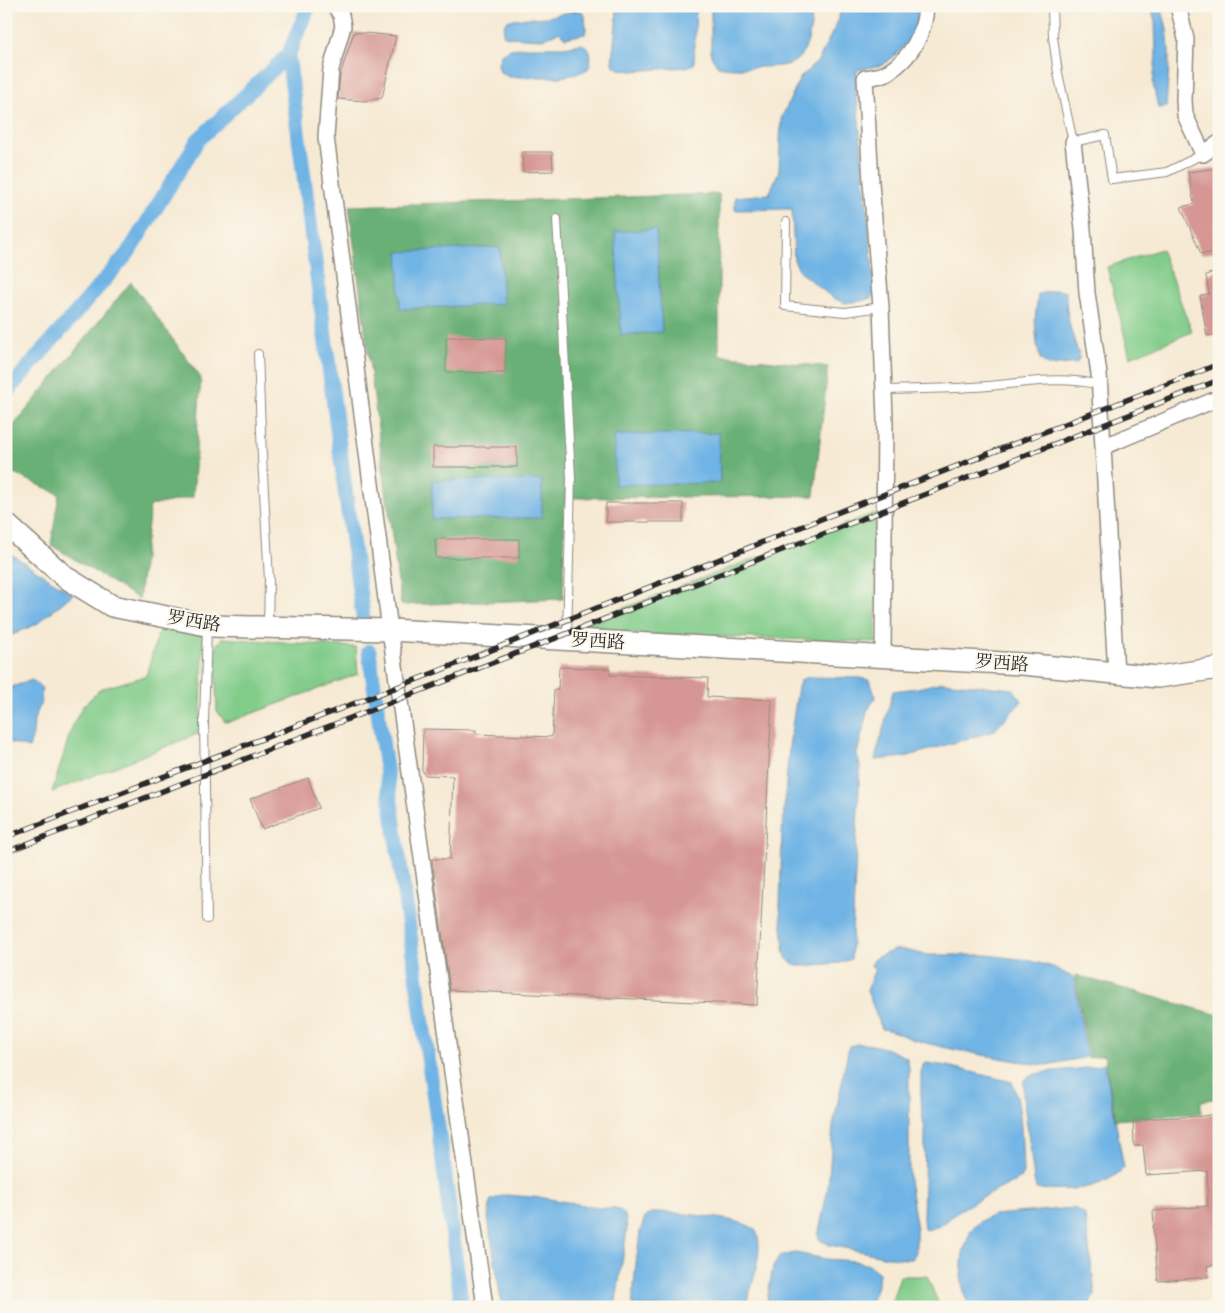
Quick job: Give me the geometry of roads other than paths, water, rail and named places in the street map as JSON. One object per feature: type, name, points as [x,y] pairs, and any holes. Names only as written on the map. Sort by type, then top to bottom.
[{"type":"street","points":[[335,6],[341,15],[343,26],[331,69],[326,136],[390,630],[485,1307]]},
{"type":"street","points":[[883,656],[885,420],[881,306],[865,78],[887,73],[910,54],[920,35],[926,6]]},
{"type":"street","points":[[1178,6],[1186,39],[1185,115],[1203,154],[1219,143]]},
{"type":"street","points":[[1073,142],[1083,229],[1087,293],[1100,385],[1116,672]]},
{"type":"street","points":[[1103,447],[1219,398]]},
{"type":"street","name":"罗西路","points":[[6,524],[65,576],[112,606],[206,625],[390,630],[883,656],[1022,664],[1158,677],[1219,668]]},
{"type":"lane","points":[[1052,6],[1053,37],[1058,73],[1073,142],[1105,135],[1112,179],[1167,172],[1203,154]]},
{"type":"lane","points":[[557,219],[571,478],[567,640]]},
{"type":"lane","points":[[786,222],[784,306],[845,312],[881,306]]},
{"type":"lane","points":[[258,354],[269,580],[268,628]]},
{"type":"lane","points":[[884,390],[974,387],[1046,380],[1082,380],[1100,385]]},
{"type":"lane","points":[[206,625],[204,721],[207,919]]},
{"type":"water","points":[[617,6],[696,6],[694,64],[687,67],[632,71],[619,69],[612,64]]},
{"type":"water","points":[[711,6],[812,6],[809,38],[803,53],[798,59],[786,65],[744,68],[718,66],[711,56]]},
{"type":"water","points":[[840,6],[918,6],[917,22],[909,42],[883,65],[857,70],[856,89],[875,293],[871,298],[845,303],[833,298],[801,273],[794,260],[792,209],[735,210],[735,197],[769,194],[779,171],[781,119],[800,78],[818,61],[839,19]]},
{"type":"water","points":[[1150,6],[1160,6],[1169,43],[1166,107],[1158,108],[1153,84],[1156,55],[1155,21]]},
{"type":"water","points":[[581,11],[585,15],[585,34],[565,38],[559,32],[542,39],[503,35],[505,22],[514,19],[547,17]]},
{"type":"water","points":[[581,44],[590,51],[590,62],[588,69],[576,74],[560,77],[509,77],[500,72],[498,64],[501,54],[511,49],[564,47]]},
{"type":"water","points":[[656,229],[662,332],[621,335],[615,232]]},
{"type":"water","points":[[500,247],[503,304],[400,309],[398,252]]},
{"type":"water","points":[[1057,290],[1066,292],[1070,325],[1080,357],[1077,363],[1049,366],[1040,359],[1035,320],[1038,294]]},
{"type":"water","points":[[719,433],[720,483],[615,485],[614,435]]},
{"type":"water","points":[[432,480],[542,480],[542,518],[432,519]]},
{"type":"water","points":[[6,551],[73,594],[38,623],[6,638]]},
{"type":"water","points":[[808,677],[860,678],[869,680],[875,697],[867,712],[857,754],[860,766],[851,959],[840,963],[800,966],[786,958],[784,947],[780,907],[782,834],[789,747],[798,687],[801,680]]},
{"type":"water","points":[[32,680],[42,688],[41,703],[34,720],[29,748],[6,741],[6,689]]},
{"type":"water","points":[[942,682],[1013,689],[1022,701],[994,731],[905,757],[875,760],[893,691],[918,688]]},
{"type":"water","points":[[899,949],[927,955],[987,955],[1028,960],[1053,967],[1074,978],[1087,1057],[1047,1065],[1035,1064],[975,1054],[915,1040],[882,1029],[867,991],[875,968],[871,966],[875,958]]},
{"type":"water","points":[[858,1044],[883,1048],[907,1058],[909,1067],[909,1180],[916,1223],[916,1251],[911,1259],[883,1256],[830,1245],[820,1240],[818,1236],[828,1188],[833,1127],[849,1046]]},
{"type":"water","points":[[926,1063],[947,1066],[1012,1082],[1020,1113],[1023,1173],[1020,1179],[960,1210],[940,1226],[926,1230],[924,1229],[923,1219],[925,1130],[922,1113],[921,1072],[923,1065]]},
{"type":"water","points":[[1105,1064],[1124,1168],[1104,1182],[1083,1188],[1060,1190],[1036,1189],[1023,1094],[1024,1080],[1035,1074],[1081,1069]]},
{"type":"water","points":[[505,1195],[544,1198],[600,1208],[616,1208],[625,1215],[627,1230],[615,1307],[502,1307],[488,1217],[491,1200]]},
{"type":"water","points":[[1074,1208],[1085,1215],[1095,1294],[1090,1307],[971,1307],[965,1297],[961,1277],[963,1253],[971,1230],[982,1220],[994,1215]]},
{"type":"water","points":[[658,1212],[726,1220],[750,1226],[756,1231],[759,1248],[758,1258],[745,1307],[632,1307],[640,1232],[645,1217],[651,1213]]},
{"type":"water","points":[[796,1253],[826,1259],[855,1261],[869,1265],[879,1273],[870,1307],[766,1307],[773,1267],[780,1256]]},
{"type":"waterway","points":[[6,393],[128,253],[198,140],[288,55],[309,6]]},
{"type":"waterway","points":[[288,55],[363,617]]},
{"type":"waterway","points":[[369,651],[442,1154],[462,1307]]},
{"type":"railway","points":[[6,837],[431,674],[1219,364]]},
{"type":"railway","points":[[6,852],[1219,380]]}]
